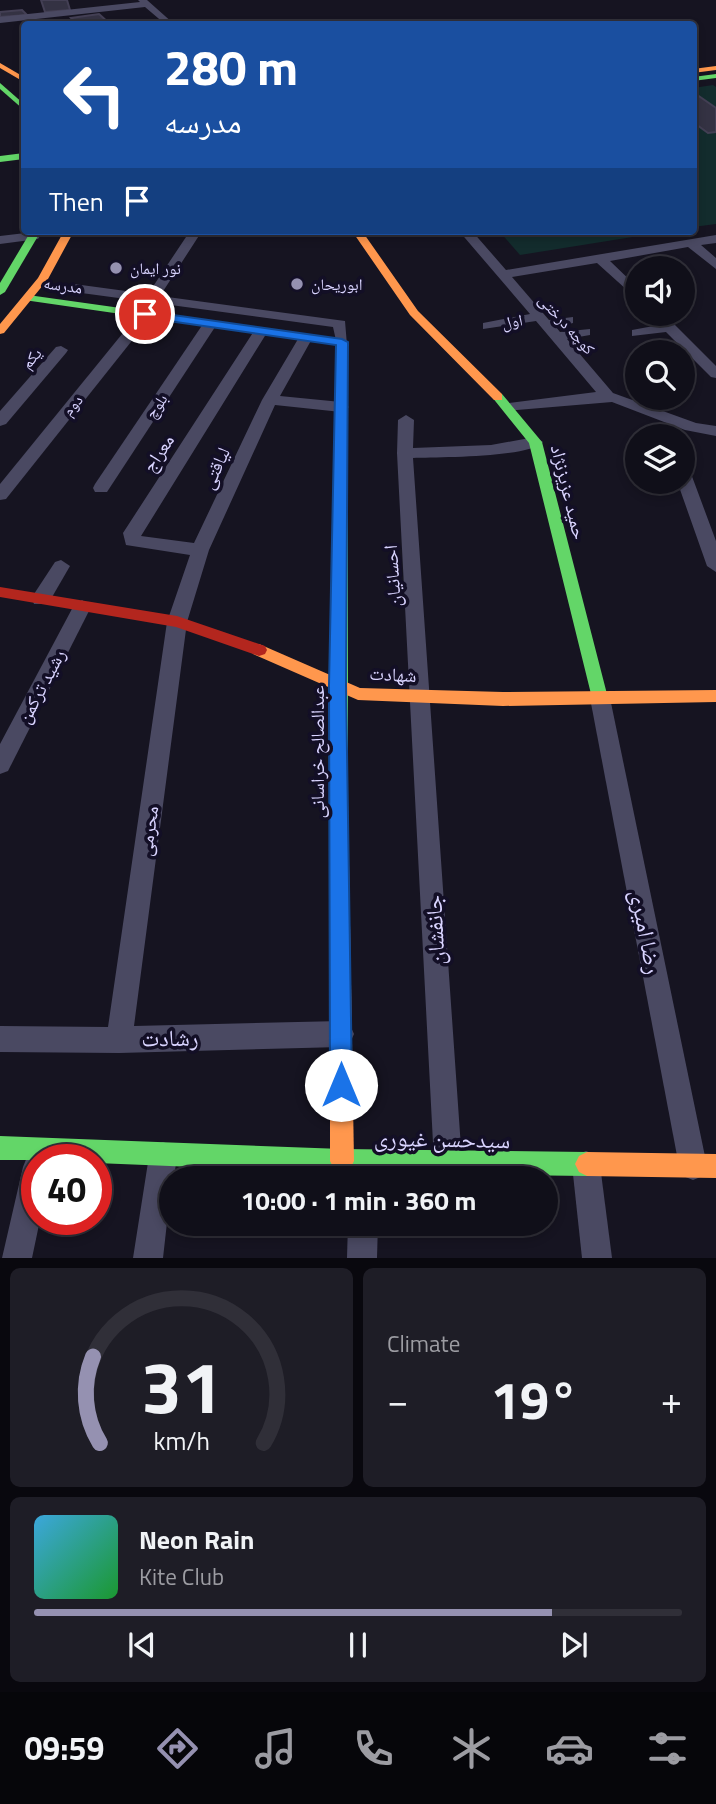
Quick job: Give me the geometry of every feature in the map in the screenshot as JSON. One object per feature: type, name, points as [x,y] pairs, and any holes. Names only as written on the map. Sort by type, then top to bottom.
[{"type":"street","points":[[0,20],[144,2],[166,21]]},
{"type":"street","points":[[31,8],[38,16]]},
{"type":"street","points":[[697,62],[716,60]]},
{"type":"street","points":[[0,65],[21,78]]},
{"type":"street","points":[[697,70],[716,68]]},
{"type":"street","points":[[697,78],[716,76]]},
{"type":"street","points":[[0,85],[21,105]]},
{"type":"street","points":[[0,150],[21,147]]},
{"type":"street","points":[[0,159],[21,156]]},
{"type":"street","points":[[0,240],[25,235]]},
{"type":"street","points":[[0,292],[34,235]]},
{"type":"street","points":[[0,331],[44,279],[67,235]]},
{"type":"street","points":[[151,299],[193,235]]},
{"type":"street","name":"حمید عزیزنژاد","points":[[360,235],[414,313],[509,408],[535,442],[600,698]]},
{"type":"street","name":"کوچه درختی","points":[[468,235],[540,321],[608,396]]},
{"type":"street","points":[[501,275],[716,239]]},
{"type":"street","points":[[691,243],[716,265]]},
{"type":"street","points":[[600,258],[625,283]]},
{"type":"street","points":[[74,288],[340,324],[342,342]]},
{"type":"street","name":"مدرسه","points":[[29,298],[342,342]]},
{"type":"street","name":"دوم","points":[[0,495],[145,314]]},
{"type":"street","points":[[540,321],[568,320]]},
{"type":"street","name":"اول","points":[[488,326],[540,321]]},
{"type":"street","name":"بلوچ","points":[[101,488],[210,324]]},
{"type":"street","points":[[637,333],[669,327],[716,374]]},
{"type":"street","name":"معراج","points":[[200,550],[132,541],[132,533],[261,331]]},
{"type":"street","points":[[555,338],[586,332]]},
{"type":"street","name":"لیاقتی","points":[[177,622],[200,550],[270,400],[306,337]]},
{"type":"street","name":"عبدالصالح خراسانی","points":[[342,342],[338,685],[341,1034],[358,1166]]},
{"type":"street","name":"یکم","points":[[0,421],[61,350]]},
{"type":"street","points":[[509,408],[608,396],[662,413],[692,427],[716,431]]},
{"type":"street","points":[[270,400],[341,407]]},
{"type":"street","points":[[662,413],[666,424]]},
{"type":"street","name":"احسانیان","points":[[406,420],[405,453],[421,697]]},
{"type":"street","points":[[405,453],[491,450],[535,442]]},
{"type":"street","points":[[690,494],[716,566]]},
{"type":"street","points":[[41,599],[61,566]]},
{"type":"street","name":"شهادت","points":[[0,592],[177,622],[282,658],[358,694],[600,698],[716,696]]},
{"type":"street","name":"رشید ترکمن","points":[[0,765],[82,607]]},
{"type":"street","name":"محرمی","points":[[118,1040],[177,622]]},
{"type":"street","name":"جانفشان","points":[[421,697],[449,1163]]},
{"type":"street","name":"رضا امیری","points":[[600,698],[704,1166]]},
{"type":"street","name":"رشادت","points":[[0,1039],[118,1040],[341,1034]]},
{"type":"street","name":"سیدحسن غیوری","points":[[0,1148],[21,1154]]},
{"type":"street","points":[[148,1258],[163,1156]]},
{"type":"street","name":"سیدحسن غیوری","points":[[112,1157],[163,1156],[358,1166],[449,1163],[704,1166]]},
{"type":"street","points":[[586,1165],[597,1258]]},
{"type":"street","points":[[18,1258],[23,1235]]},
{"type":"street","points":[[362,1258],[363,1236]]},
{"type":"green space","points":[[697,87],[716,87],[716,224],[697,226]]},
{"type":"green space","points":[[502,235],[645,235],[520,255]]},
{"type":"building","points":[[41,0],[67,0],[70,10],[45,12]]},
{"type":"building","points":[[22,10],[27,15],[0,17],[0,12]]},
{"type":"building","points":[[99,14],[107,21],[74,21],[71,18]]},
{"type":"building","points":[[697,95],[716,108],[716,132],[708,133],[697,125]]},
{"type":"traffic: fast","points":[[697,78],[716,76]]},
{"type":"traffic: fast","points":[[0,85],[21,105]]},
{"type":"traffic: fast","points":[[0,159],[21,156]]},
{"type":"traffic: fast","points":[[0,292],[34,235]]},
{"type":"traffic: fast","points":[[28,298],[342,342],[339,805]]},
{"type":"traffic: fast","points":[[498,397],[535,442],[600,698]]},
{"type":"traffic: fast","points":[[0,1148],[342,1161],[587,1164]]},
{"type":"traffic: slow","points":[[0,65],[21,78]]},
{"type":"traffic: slow","points":[[697,70],[716,68]]},
{"type":"traffic: slow","points":[[0,331],[43,279],[67,235]]},
{"type":"traffic: slow","points":[[360,235],[414,313],[498,397]]},
{"type":"traffic: slow","points":[[259,650],[358,694],[503,699],[716,696]]},
{"type":"traffic: slow","points":[[339,805],[342,1161]]},
{"type":"traffic: slow","points":[[587,1164],[716,1166]]},
{"type":"traffic: jam","points":[[0,592],[177,622],[259,650]]},
{"type":"place","name":"نور ایمان","points":[[116,268]]},
{"type":"place","name":"ابوریحان","points":[[297,284]]},
{"type":"route","points":[[145,314],[342,342],[338,685],[341,1085]]}]
